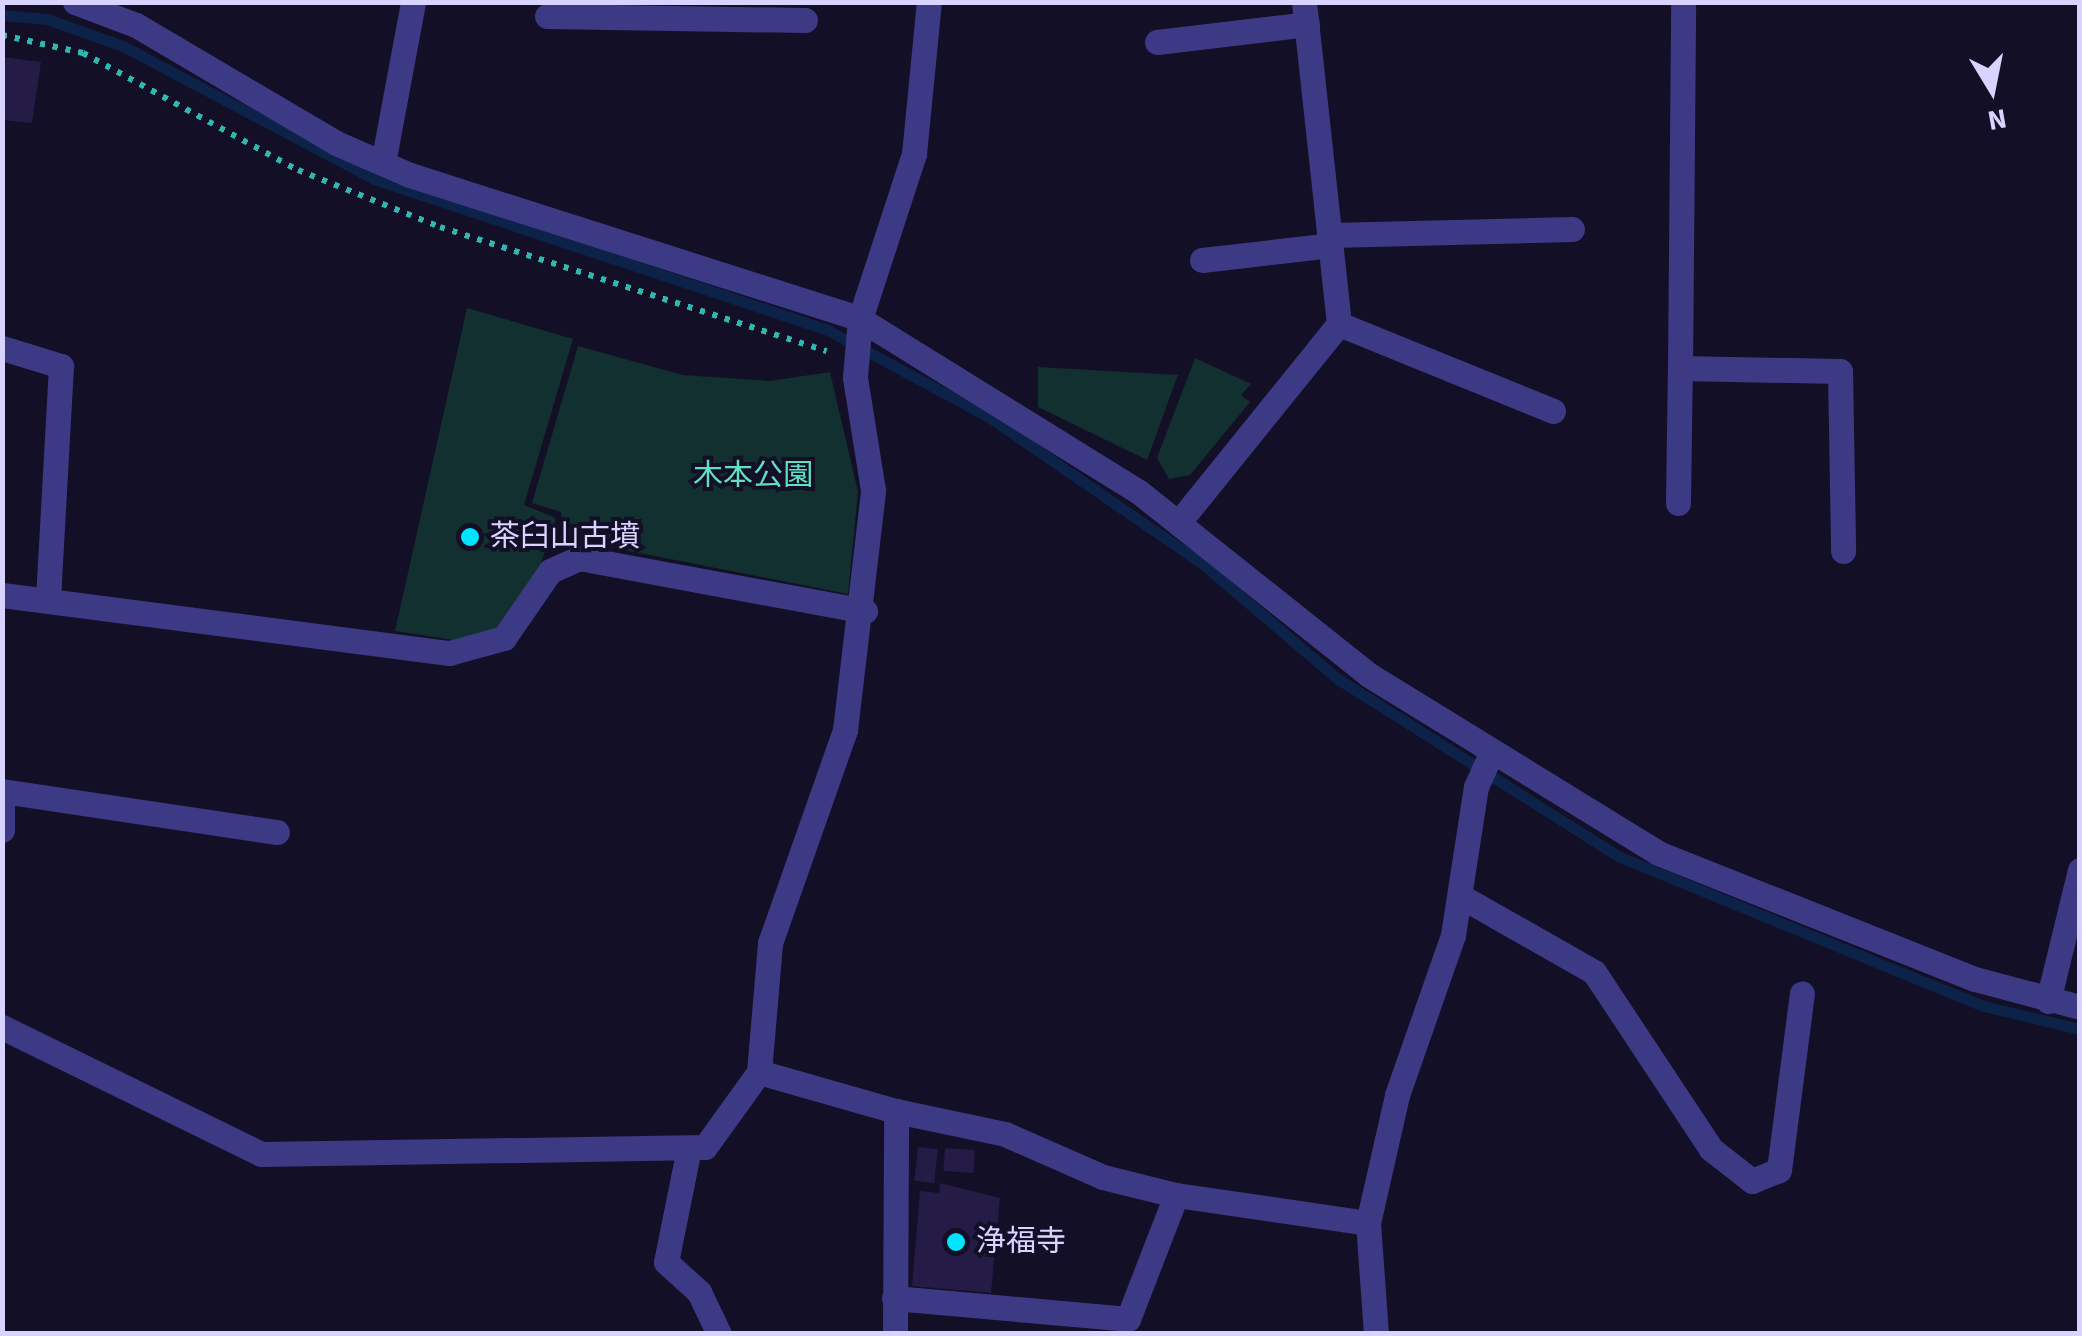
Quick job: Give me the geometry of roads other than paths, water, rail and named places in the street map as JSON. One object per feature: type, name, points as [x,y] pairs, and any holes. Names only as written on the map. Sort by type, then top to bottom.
[{"type":"street","points":[[75,2],[136,25],[383,163],[860,319],[1179,522],[1368,675],[1490,755],[1658,853],[1831,926],[2048,1001],[2080,1007]]},
{"type":"street","points":[[383,163],[414,2]]},
{"type":"street","points":[[2,1027],[261,1154],[688,1153],[705,1148],[759,1072],[770,943],[845,730],[865,610],[873,490],[856,377],[860,319],[914,154],[929,2]]},
{"type":"street","points":[[1678,503],[1683,2]]},
{"type":"street","points":[[547,16],[700,10],[805,20]]},
{"type":"street","points":[[1157,42],[1306,13],[1339,324],[1179,522]]},
{"type":"street","points":[[1202,260],[1330,240],[1572,228]]},
{"type":"street","points":[[1339,324],[1553,410]]},
{"type":"street","points":[[2,348],[62,366],[48,601]]},
{"type":"street","points":[[1680,368],[1840,371],[1843,552]]},
{"type":"street","points":[[2,596],[449,653],[504,638],[550,571],[578,558],[865,610]]},
{"type":"street","points":[[1376,1334],[1368,1222],[1397,1095],[1462,897],[1476,787],[1490,755]]},
{"type":"street","points":[[2,830],[2,794],[277,832]]},
{"type":"street","points":[[2048,1001],[2080,870]]},
{"type":"street","points":[[1462,897],[1594,972],[1711,1150],[1752,1181],[1778,1170],[1802,993]]},
{"type":"street","points":[[759,1072],[896,1111],[1006,1134],[1103,1177],[1176,1195],[1368,1222]]},
{"type":"street","points":[[895,1334],[896,1111]]},
{"type":"street","points":[[688,1153],[666,1262],[699,1292],[719,1334]]},
{"type":"street","points":[[894,1298],[1128,1319],[1176,1195]]},
{"type":"waterway","points":[[2,15],[47,19],[123,46],[374,179],[826,329],[989,417],[1204,565],[1338,679],[1620,857],[1984,1006],[2080,1029]]},
{"type":"place","name":"茶臼山古墳","points":[[470,537]]},
{"type":"place","name":"浄福寺","points":[[956,1242]]},
{"type":"park label","name":"木本公園","points":[[753,476]]}]
